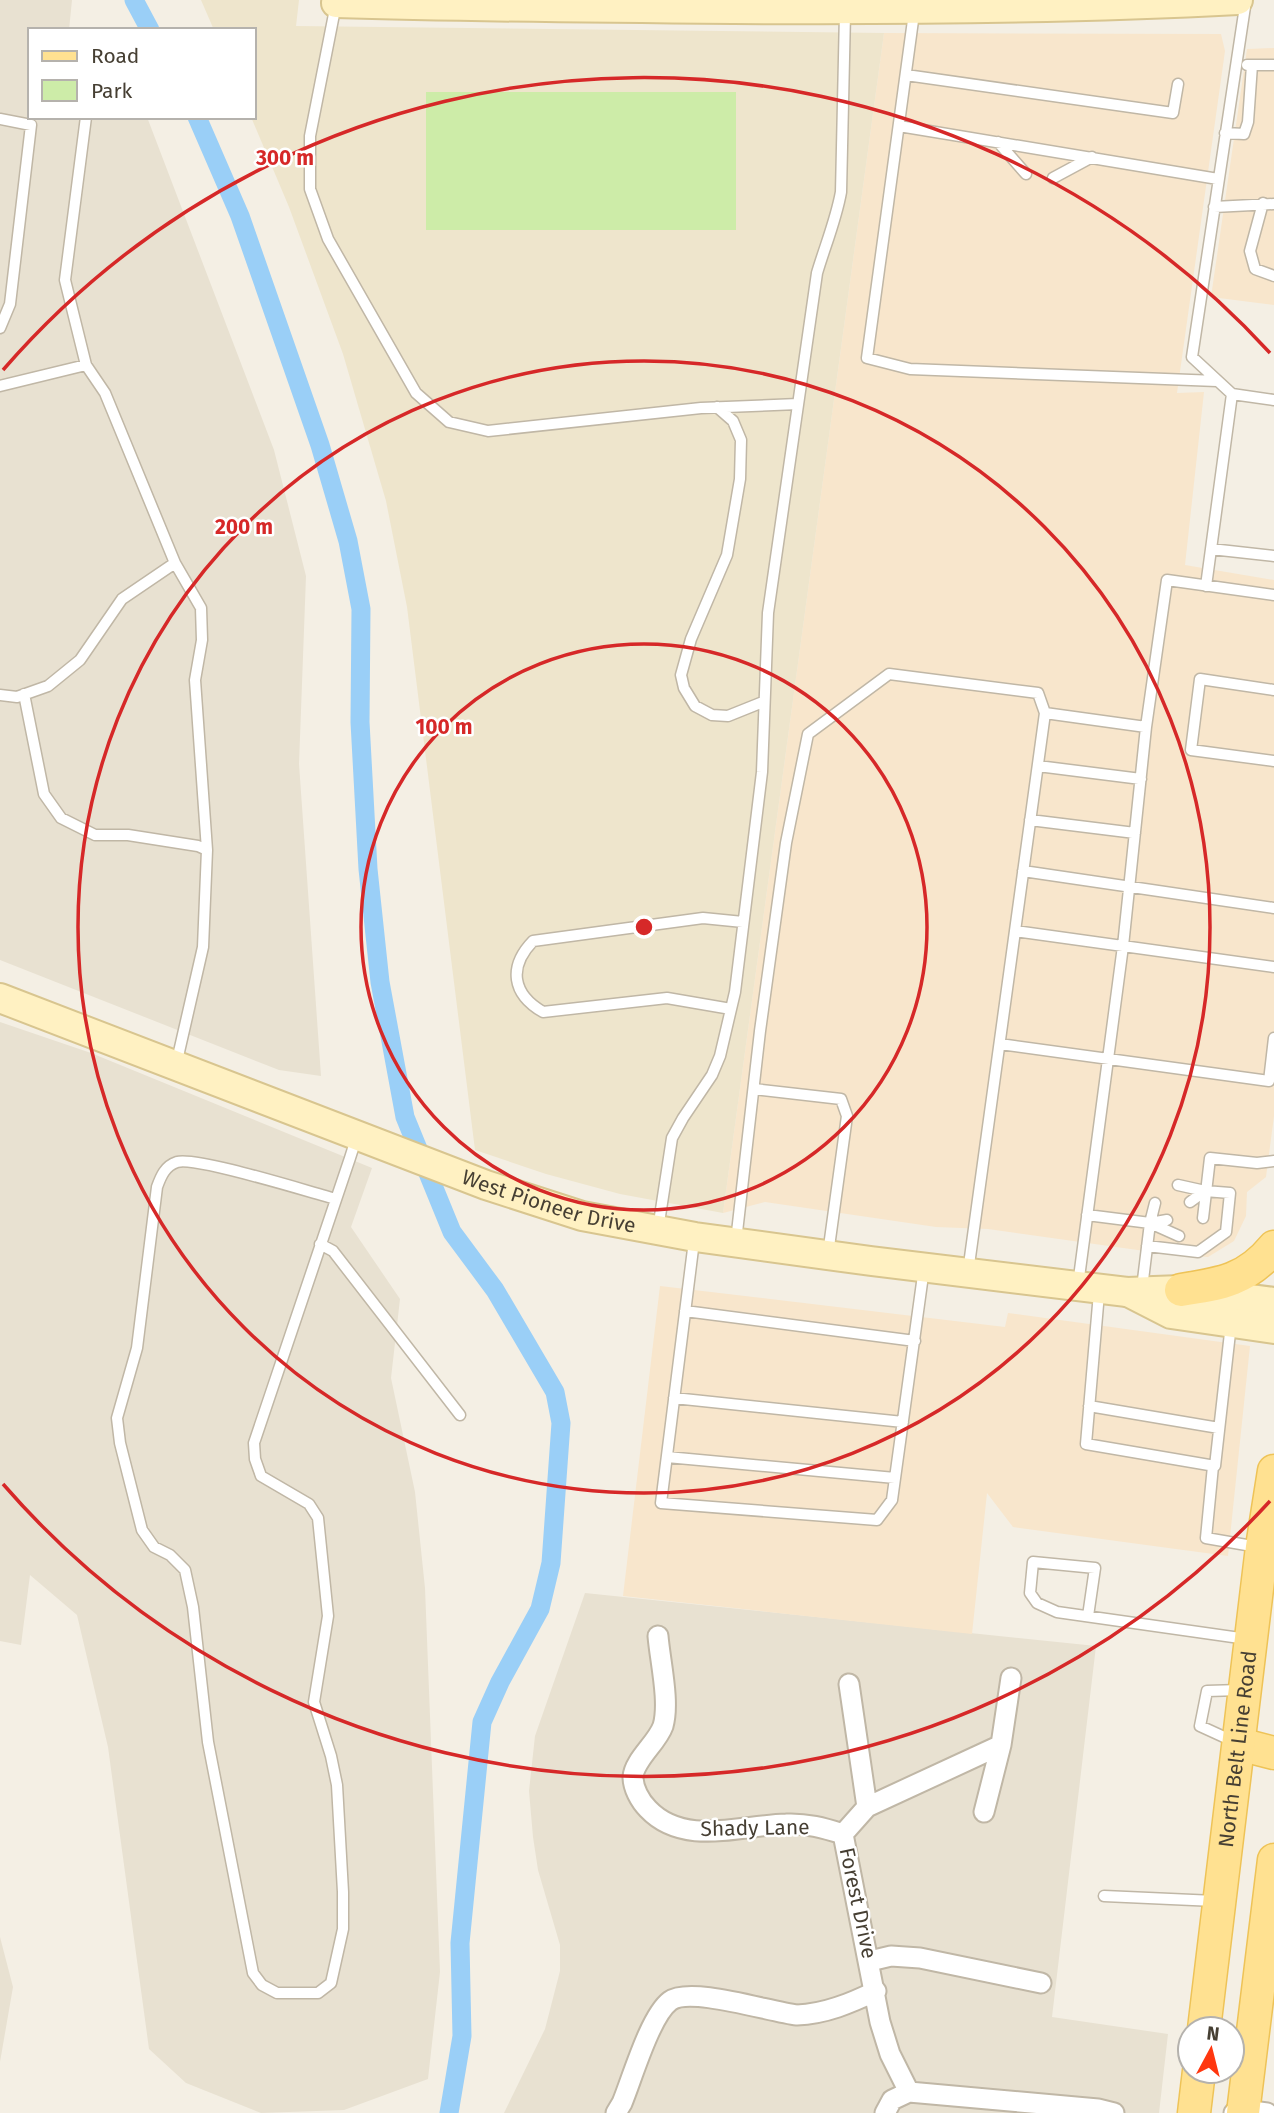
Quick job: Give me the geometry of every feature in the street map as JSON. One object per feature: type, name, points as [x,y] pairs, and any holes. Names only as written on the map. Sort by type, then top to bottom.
[{"type":"main road","points":[[336,2],[915,9],[1238,0]]},
{"type":"main road","name":"West Pioneer Drive","points":[[0,998],[486,1185],[582,1216],[695,1237],[828,1255],[1134,1292],[1181,1290],[1274,1302]]},
{"type":"main road","points":[[1181,1290],[1223,1283],[1244,1274],[1265,1258],[1274,1247]]},
{"type":"main road","name":"West Pioneer Drive","points":[[1134,1292],[1171,1314],[1274,1329]]},
{"type":"main road","name":"North Belt Line Road","points":[[1206,2015],[1262,1547],[1274,1471]]},
{"type":"main road","points":[[1238,1744],[1274,1753]]},
{"type":"main road","points":[[1247,2112],[1270,1933],[1274,1860]]},
{"type":"main road","points":[[1194,2113],[1197,2085]]},
{"type":"street","name":"Shady Lane","points":[[658,1636],[665,1699],[663,1726],[635,1767],[633,1778],[640,1801],[664,1823],[676,1827],[717,1832],[786,1824],[813,1825],[844,1834]]},
{"type":"street","points":[[984,1812],[1001,1745],[1011,1678]]},
{"type":"street","points":[[849,1684],[867,1807],[1001,1745]]},
{"type":"street","name":"Forest Drive","points":[[867,1807],[844,1834],[880,2022],[890,2054],[909,2092]]},
{"type":"street","points":[[870,1961],[891,1956],[920,1958],[1041,1983]]},
{"type":"street","points":[[616,2113],[660,2011],[671,2000],[685,1995],[797,2015],[825,2011],[876,1991]]},
{"type":"street","points":[[885,2113],[892,2100],[909,2092],[1098,2109],[1114,2113]]},
{"type":"lane","points":[[1246,0],[1192,357],[1232,394],[1274,400]]},
{"type":"lane","points":[[336,2],[310,136],[310,189],[328,239],[416,393],[450,422],[488,431],[717,407],[799,404]]},
{"type":"lane","points":[[658,1230],[672,1138],[716,1066],[726,1037],[731,1009],[763,761],[768,613],[817,273],[836,217],[841,192],[845,9]]},
{"type":"lane","points":[[915,9],[867,358],[910,369],[1217,381]]},
{"type":"lane","points":[[1225,133],[1244,134],[1248,122],[1252,65]]},
{"type":"lane","points":[[1236,66],[1274,65]]},
{"type":"lane","points":[[906,75],[1173,113],[1178,84]]},
{"type":"lane","points":[[0,119],[31,125],[10,304],[0,328]]},
{"type":"lane","points":[[86,119],[65,280],[86,365],[105,393],[175,563],[201,608],[202,640],[195,680],[206,850],[203,947],[189,1016],[175,1066]]},
{"type":"lane","points":[[899,126],[1218,179]]},
{"type":"lane","points":[[998,142],[1026,174]]},
{"type":"lane","points":[[1053,178],[1092,157]]},
{"type":"lane","points":[[1214,206],[1268,204],[1250,251],[1255,269],[1274,276]]},
{"type":"lane","points":[[0,386],[86,365]]},
{"type":"lane","points":[[1206,586],[1232,394]]},
{"type":"lane","points":[[717,407],[733,421],[741,440],[740,479],[727,555],[691,639],[681,675],[684,688],[695,706],[712,715],[728,716],[763,702]]},
{"type":"lane","points":[[1211,549],[1274,556]]},
{"type":"lane","points":[[0,695],[17,697],[48,686],[80,660],[122,599],[175,563]]},
{"type":"lane","points":[[1213,1466],[1086,1444],[1089,1406],[1087,1215],[1123,946],[1146,727],[1167,580],[1274,595]]},
{"type":"lane","points":[[736,1242],[786,844],[808,734],[889,674],[1038,694],[1045,713],[968,1272]]},
{"type":"lane","points":[[1274,690],[1200,679],[1191,750],[1274,761]]},
{"type":"lane","points":[[24,695],[44,794],[61,818],[95,835],[128,835],[198,846],[206,850]]},
{"type":"lane","points":[[1045,713],[1146,727]]},
{"type":"lane","points":[[1038,766],[1141,779]]},
{"type":"lane","points":[[1030,820],[1135,833]]},
{"type":"lane","points":[[1023,871],[1274,908]]},
{"type":"lane","points":[[731,1009],[667,998],[543,1012],[528,1003],[518,988],[517,973],[521,953],[533,941],[703,918],[743,922]]},
{"type":"lane","points":[[1015,931],[1274,967]]},
{"type":"lane","points":[[1000,1044],[1269,1081],[1274,1038]]},
{"type":"lane","points":[[754,1089],[841,1099],[847,1116],[828,1255]]},
{"type":"lane","points":[[336,1199],[204,1164],[177,1162],[163,1171],[157,1187],[137,1348],[117,1418],[120,1443],[142,1530],[154,1547],[170,1555],[185,1570],[193,1607],[208,1742],[253,1973],[262,1985],[277,1993],[317,1993],[331,1983],[343,1929],[337,1785],[314,1703],[328,1616],[318,1518],[309,1504],[261,1476],[255,1459],[254,1443],[320,1244],[336,1199],[357,1136]]},
{"type":"lane","points":[[1203,1218],[1210,1158],[1257,1163],[1274,1161]]},
{"type":"lane","points":[[1147,1246],[1198,1252],[1226,1232],[1230,1193],[1178,1185]]},
{"type":"lane","points":[[1190,1202],[1205,1191]]},
{"type":"lane","points":[[1134,1292],[1155,1203]]},
{"type":"lane","points":[[1087,1215],[1150,1223],[1179,1236]]},
{"type":"lane","points":[[1150,1223],[1167,1220]]},
{"type":"lane","points":[[695,1237],[661,1503],[877,1520],[892,1500],[925,1267]]},
{"type":"lane","points":[[320,1244],[333,1251],[460,1415]]},
{"type":"lane","points":[[685,1311],[915,1341]]},
{"type":"lane","points":[[1231,1323],[1206,1538],[1262,1547]]},
{"type":"lane","points":[[674,1398],[903,1422]]},
{"type":"lane","points":[[1089,1406],[1219,1428]]},
{"type":"lane","points":[[667,1457],[895,1478]]},
{"type":"lane","points":[[1088,1616],[1094,1568],[1033,1562],[1030,1593],[1037,1603],[1057,1612],[1251,1640]]},
{"type":"lane","points":[[1104,1896],[1218,1901]]},
{"type":"shaded area","points":[[0,0],[72,0],[69,28],[28,28],[28,119],[148,119],[274,450],[306,576],[299,764],[321,1076],[279,1070],[0,960]]},
{"type":"shaded area","points":[[201,0],[299,0],[296,26],[884,33],[723,1213],[620,1194],[546,1174],[475,1150],[407,607],[386,501],[343,354],[289,207],[252,119],[256,119],[256,28],[213,28]]},
{"type":"shaded area","points":[[884,33],[1221,34],[1225,51],[1177,393],[1204,392],[1185,565],[1274,580],[1274,1116],[1266,1177],[1247,1192],[1246,1216],[1234,1241],[1208,1257],[1166,1254],[988,1229],[936,1227],[765,1202],[723,1213]]},
{"type":"shaded area","points":[[1274,48],[1274,305],[1211,297],[1247,49]]},
{"type":"shaded area","points":[[0,1022],[91,1053],[372,1168],[351,1227],[400,1299],[391,1378],[415,1492],[425,1588],[440,1972],[428,2079],[344,2110],[261,2113],[186,2083],[149,2049],[108,1747],[77,1615],[30,1575],[21,1645],[0,1641]]},
{"type":"shaded area","points":[[660,1286],[1005,1327],[1008,1313],[1250,1346],[1228,1556],[1013,1527],[987,1493],[972,1634],[623,1596]]},
{"type":"shaded area","points":[[585,1593],[1096,1646],[1052,2017],[1168,2034],[1159,2113],[504,2113],[545,2029],[560,1971],[560,1945],[538,1870],[529,1791],[535,1736]]},
{"type":"shaded area","points":[[0,1937],[13,1987],[0,2062]]},
{"type":"green space","points":[[426,92],[736,92],[736,230],[426,230]]},
{"type":"waterway","points":[[134,0],[149,28]]},
{"type":"waterway","points":[[198,119],[240,216],[320,445],[348,541],[361,609],[360,722],[368,869],[380,982],[405,1117],[452,1232],[495,1290],[555,1392],[561,1423],[551,1563],[540,1609],[500,1682],[482,1722],[460,1943],[462,2036],[449,2113]]}]
